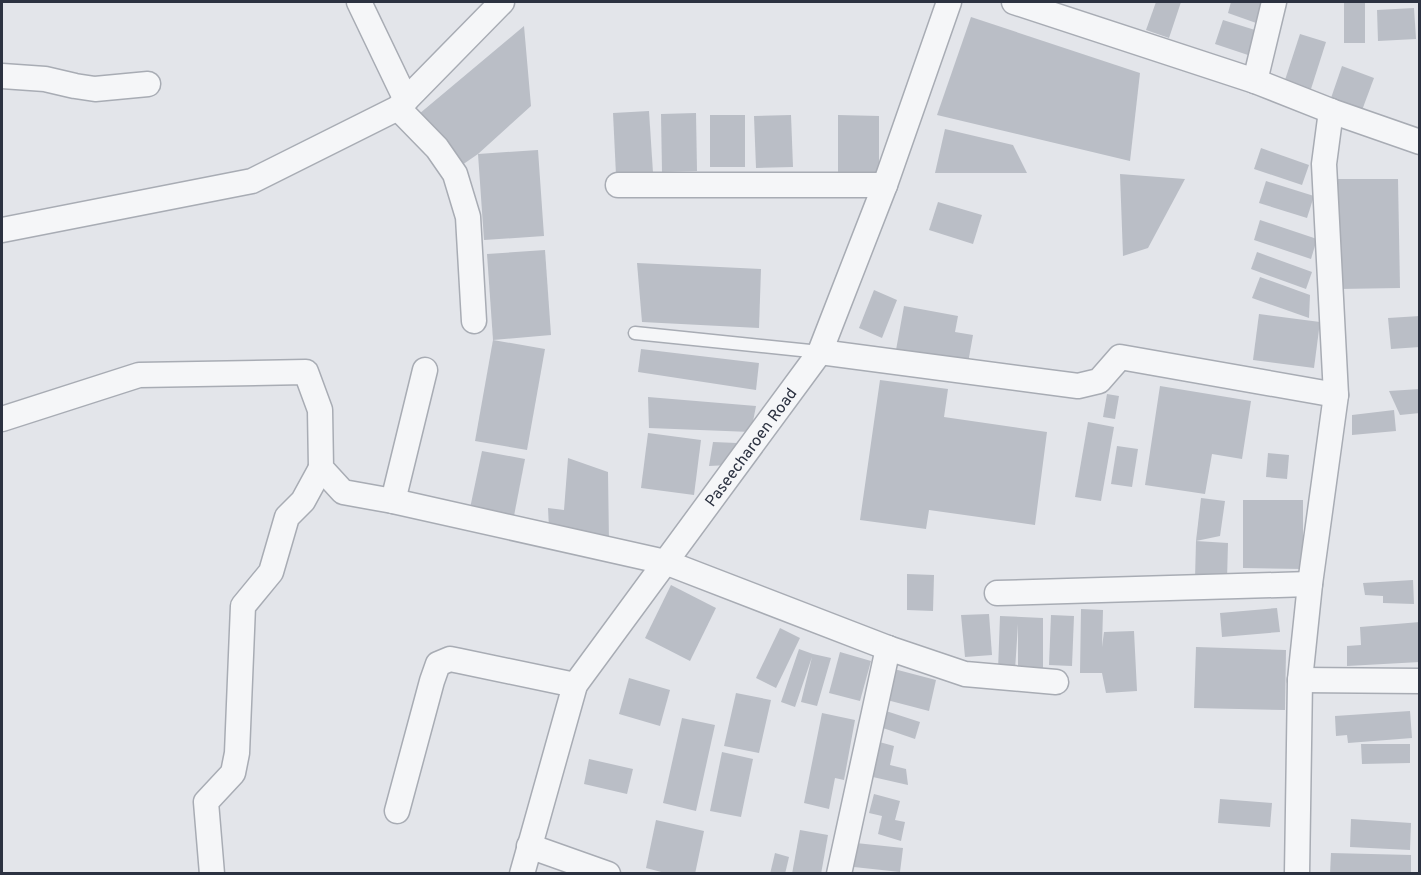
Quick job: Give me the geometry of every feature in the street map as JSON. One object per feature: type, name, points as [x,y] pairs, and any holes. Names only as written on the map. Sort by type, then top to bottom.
[{"type":"street","points":[[359,2],[402,104],[455,174],[468,217],[474,321]]},
{"type":"street","points":[[2,230],[252,181],[402,104],[502,2]]},
{"type":"street","name":"Paseecharoen Road","points":[[522,873],[574,685],[820,352],[885,184],[949,2]]},
{"type":"street","points":[[1014,2],[1255,81],[1419,142]]},
{"type":"street","points":[[1255,81],[1274,2]]},
{"type":"street","points":[[2,76],[45,79],[95,89],[148,84]]},
{"type":"street","points":[[1297,873],[1300,680],[1310,584],[1336,395],[1324,164],[1331,111]]},
{"type":"street","points":[[618,185],[885,184]]},
{"type":"street","points":[[820,352],[1078,386],[1100,381],[1120,357],[1336,395]]},
{"type":"street","points":[[393,501],[425,370]]},
{"type":"street","points":[[2,419],[139,375],[306,372],[320,411],[321,468],[303,501],[287,517],[272,572],[243,606],[237,753],[233,773],[206,802],[212,873]]},
{"type":"street","points":[[321,468],[343,492],[393,501],[665,562],[888,648],[965,674],[1056,682]]},
{"type":"street","points":[[997,593],[1310,584]]},
{"type":"street","points":[[839,873],[888,648]]},
{"type":"street","points":[[398,811],[438,664],[450,659],[574,685]]},
{"type":"street","points":[[1300,680],[1419,681]]},
{"type":"street","points":[[530,846],[608,873]]},
{"type":"lane","points":[[635,333],[820,352]]},
{"type":"building","points":[[1156,2],[1181,2],[1169,38],[1146,30]]},
{"type":"building","points":[[1231,2],[1267,2],[1259,24],[1228,13]]},
{"type":"building","points":[[1344,2],[1365,2],[1365,43],[1344,43]]},
{"type":"building","points":[[1414,8],[1416,39],[1378,41],[1377,10]]},
{"type":"building","points":[[971,17],[1140,73],[1130,161],[937,115]]},
{"type":"building","points":[[1223,20],[1255,30],[1248,55],[1215,44]]},
{"type":"building","points":[[524,26],[531,106],[478,154],[462,165],[419,114]]},
{"type":"building","points":[[1300,34],[1326,42],[1311,89],[1285,80]]},
{"type":"building","points":[[1342,66],[1374,78],[1361,113],[1330,101]]},
{"type":"building","points":[[649,111],[653,173],[616,175],[613,113]]},
{"type":"building","points":[[696,113],[697,171],[662,172],[661,114]]},
{"type":"building","points":[[710,115],[745,115],[745,167],[710,167]]},
{"type":"building","points":[[791,115],[793,167],[756,168],[754,116]]},
{"type":"building","points":[[838,115],[879,116],[879,174],[838,173]]},
{"type":"building","points":[[945,129],[1013,145],[1027,173],[935,173]]},
{"type":"building","points":[[1261,148],[1309,165],[1302,185],[1254,169]]},
{"type":"building","points":[[538,150],[544,236],[484,240],[478,154]]},
{"type":"building","points":[[1120,174],[1185,179],[1148,248],[1123,256]]},
{"type":"building","points":[[1337,179],[1398,179],[1400,288],[1339,289]]},
{"type":"building","points":[[1266,181],[1314,196],[1307,218],[1259,203]]},
{"type":"building","points":[[938,202],[982,215],[973,244],[929,230]]},
{"type":"building","points":[[1260,220],[1317,239],[1311,259],[1254,240]]},
{"type":"building","points":[[545,250],[551,335],[493,340],[487,254]]},
{"type":"building","points":[[1257,252],[1312,272],[1306,289],[1251,269]]},
{"type":"building","points":[[637,263],[761,269],[759,328],[642,322]]},
{"type":"building","points":[[1260,277],[1310,295],[1309,318],[1252,298]]},
{"type":"building","points":[[874,290],[897,300],[882,338],[859,328]]},
{"type":"building","points":[[904,306],[958,316],[955,332],[973,335],[968,363],[896,350]]},
{"type":"building","points":[[1259,314],[1320,322],[1314,368],[1253,360]]},
{"type":"building","points":[[1420,316],[1420,347],[1391,349],[1388,318]]},
{"type":"building","points":[[493,340],[545,349],[527,450],[475,441]]},
{"type":"building","points":[[641,349],[759,363],[756,390],[638,372]]},
{"type":"building","points":[[880,380],[948,389],[944,417],[1047,432],[1035,525],[929,510],[926,529],[860,520]]},
{"type":"building","points":[[1160,386],[1251,401],[1242,459],[1212,454],[1205,494],[1145,485]]},
{"type":"building","points":[[1420,389],[1420,413],[1400,415],[1389,391]]},
{"type":"building","points":[[1107,394],[1119,396],[1115,419],[1103,417]]},
{"type":"building","points":[[648,397],[756,406],[751,432],[649,428]]},
{"type":"building","points":[[1394,410],[1396,431],[1352,435],[1352,415]]},
{"type":"building","points":[[1088,422],[1114,427],[1101,501],[1075,497]]},
{"type":"building","points":[[648,433],[701,440],[694,495],[641,488]]},
{"type":"building","points":[[713,442],[737,443],[729,465],[709,466]]},
{"type":"building","points":[[1117,446],[1138,449],[1132,487],[1111,484]]},
{"type":"building","points":[[482,451],[525,459],[513,521],[469,513]]},
{"type":"building","points":[[1268,453],[1289,455],[1287,479],[1266,477]]},
{"type":"building","points":[[568,458],[608,472],[609,542],[549,529],[548,508],[564,510]]},
{"type":"building","points":[[1201,498],[1225,501],[1220,536],[1196,541]]},
{"type":"building","points":[[1243,500],[1303,500],[1303,569],[1243,568]]},
{"type":"building","points":[[1196,541],[1228,543],[1227,580],[1195,579]]},
{"type":"building","points":[[907,574],[934,575],[933,611],[907,610]]},
{"type":"building","points":[[1413,580],[1414,604],[1383,603],[1383,596],[1365,595],[1363,583]]},
{"type":"building","points":[[671,585],[716,608],[690,661],[645,638]]},
{"type":"building","points":[[1277,608],[1280,632],[1222,637],[1220,613]]},
{"type":"building","points":[[1081,609],[1103,610],[1102,647],[1104,632],[1134,631],[1137,691],[1106,693],[1102,673],[1080,673]]},
{"type":"building","points":[[989,614],[992,655],[965,657],[961,615]]},
{"type":"building","points":[[1051,615],[1074,616],[1072,666],[1049,665]]},
{"type":"building","points":[[1000,616],[1043,618],[1043,668],[1018,668],[1018,624],[1015,670],[998,670]]},
{"type":"building","points":[[1420,622],[1420,662],[1347,666],[1347,646],[1361,645],[1360,627]]},
{"type":"building","points":[[780,628],[800,638],[776,688],[756,678]]},
{"type":"building","points":[[1196,647],[1286,650],[1285,710],[1194,708]]},
{"type":"building","points":[[799,649],[831,658],[817,706],[801,702],[812,657],[795,707],[781,702]]},
{"type":"building","points":[[840,652],[871,661],[860,701],[829,693]]},
{"type":"building","points":[[894,669],[936,680],[929,711],[887,700]]},
{"type":"building","points":[[629,678],[670,690],[660,726],[619,714]]},
{"type":"building","points":[[736,693],[771,700],[759,753],[724,746]]},
{"type":"building","points":[[886,711],[920,722],[915,739],[880,727]]},
{"type":"building","points":[[1410,711],[1412,738],[1348,743],[1347,735],[1336,736],[1335,716]]},
{"type":"building","points":[[822,713],[855,720],[844,780],[835,778],[829,809],[804,803]]},
{"type":"building","points":[[682,718],[715,725],[696,811],[663,803]]},
{"type":"building","points":[[872,740],[894,746],[890,765],[906,769],[908,785],[864,775]]},
{"type":"building","points":[[1361,744],[1410,744],[1410,763],[1362,764]]},
{"type":"building","points":[[722,752],[753,759],[741,817],[710,811]]},
{"type":"building","points":[[589,759],[633,769],[627,794],[584,784]]},
{"type":"building","points":[[874,794],[900,801],[895,820],[905,822],[901,841],[878,834],[882,816],[869,813]]},
{"type":"building","points":[[1220,799],[1272,803],[1270,827],[1218,823]]},
{"type":"building","points":[[1351,819],[1411,823],[1410,850],[1350,847]]},
{"type":"building","points":[[656,820],[704,831],[695,874],[669,874],[646,868]]},
{"type":"building","points":[[800,830],[828,835],[821,874],[792,874]]},
{"type":"building","points":[[856,843],[903,848],[900,872],[854,867]]},
{"type":"building","points":[[775,853],[789,857],[785,874],[770,874]]},
{"type":"building","points":[[1331,853],[1411,855],[1411,874],[1330,874]]}]
